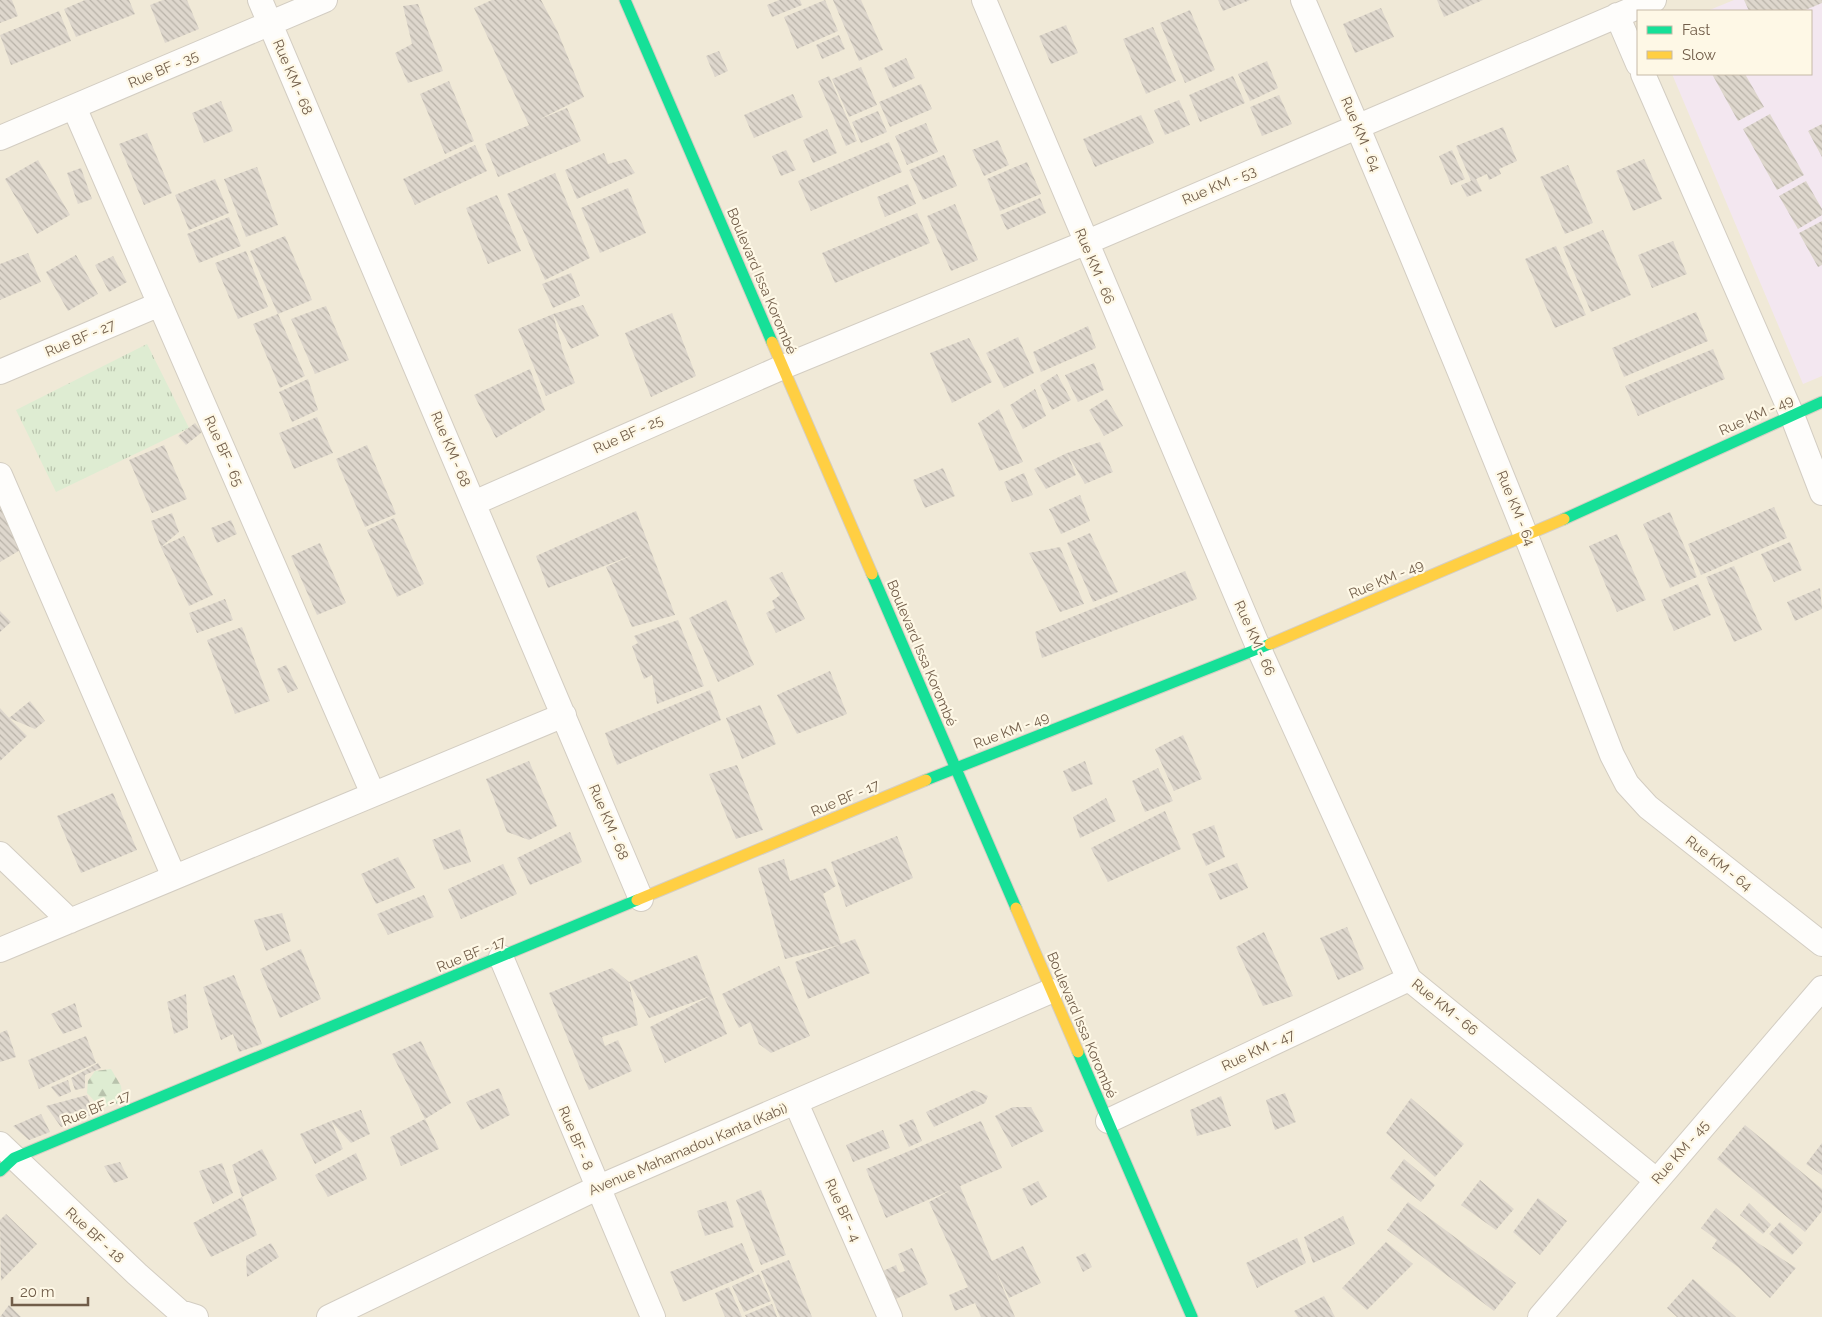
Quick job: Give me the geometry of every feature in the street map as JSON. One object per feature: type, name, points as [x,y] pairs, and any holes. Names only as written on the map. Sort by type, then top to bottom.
[{"type":"street","name":"Rue KM - 68","points":[[260,0],[641,899]]},
{"type":"street","name":"Rue BF - 35","points":[[0,138],[325,0]]},
{"type":"street","name":"Boulevard Issa Korombé","points":[[625,0],[1192,1317]]},
{"type":"street","name":"Rue KM - 66","points":[[984,0],[1085,243],[1259,649],[1409,979],[1656,1180]]},
{"type":"street","name":"Rue KM - 64","points":[[1303,0],[1358,125],[1528,536],[1612,755],[1627,784],[1648,807],[1822,944]]},
{"type":"street","name":"Rue KM - 53","points":[[783,367],[1085,243],[1654,0]]},
{"type":"street","points":[[1617,16],[1637,62]]},
{"type":"street","points":[[1643,75],[1792,415],[1822,493]]},
{"type":"street","name":"Rue BF - 65","points":[[74,107],[373,794]]},
{"type":"street","name":"Rue BF - 27","points":[[0,372],[160,304]]},
{"type":"street","name":"Rue BF - 25","points":[[474,503],[783,367]]},
{"type":"street","name":"Rue KM - 49","points":[[956,768],[1259,649],[1528,536],[1822,402]]},
{"type":"street","points":[[0,475],[174,878]]},
{"type":"street","points":[[0,950],[564,715]]},
{"type":"street","name":"Rue BF - 17","points":[[5,1158],[501,957],[956,768]]},
{"type":"street","points":[[0,854],[70,921]]},
{"type":"street","name":"Rue BF - 8","points":[[501,957],[653,1317]]},
{"type":"street","name":"Rue KM - 47","points":[[1108,1122],[1409,979]]},
{"type":"street","name":"Rue KM - 45","points":[[1540,1317],[1822,988]]},
{"type":"street","name":"Avenue Mahamadou Kanta (Kabi)","points":[[329,1317],[598,1188],[1051,991]]},
{"type":"street","name":"Rue BF - 4","points":[[796,1103],[890,1317]]},
{"type":"street","name":"Rue BF - 18","points":[[5,1158],[180,1312],[196,1317]]},
{"type":"shaded area","points":[[0,0],[1822,0],[1822,1317],[0,1317]]},
{"type":"shaded area","points":[[1734,0],[1822,0],[1822,376],[1803,384],[1672,75],[1812,75],[1812,10],[1709,10]]},
{"type":"green space","points":[[147,344],[189,428],[56,492],[16,410]]},
{"type":"green space","points":[[111,1069],[121,1086],[123,1102],[101,1108],[87,1093],[88,1081],[95,1071]]},
{"type":"building","points":[[0,0],[12,0],[18,16],[0,23]]},
{"type":"building","points":[[85,0],[129,0],[135,14],[76,37],[64,9]]},
{"type":"building","points":[[163,0],[187,0],[199,29],[165,43],[150,5]]},
{"type":"building","points":[[492,0],[541,0],[557,30],[584,97],[538,120],[567,108],[581,141],[498,177],[485,144],[529,125],[474,8]]},
{"type":"building","points":[[779,0],[800,0],[802,5],[772,17],[767,5]]},
{"type":"building","points":[[825,0],[838,31],[797,49],[784,17]]},
{"type":"building","points":[[833,0],[861,0],[883,50],[859,61]]},
{"type":"building","points":[[1218,0],[1250,0],[1223,11]]},
{"type":"building","points":[[1437,0],[1483,0],[1444,17]]},
{"type":"building","points":[[1744,0],[1822,0],[1822,3],[1805,10],[1749,10]]},
{"type":"building","points":[[418,4],[443,71],[408,83],[395,53],[412,44],[403,6]]},
{"type":"building","points":[[1381,8],[1394,37],[1355,53],[1343,24]]},
{"type":"building","points":[[1190,10],[1215,70],[1185,83],[1160,23]]},
{"type":"building","points":[[59,11],[71,41],[11,65],[0,35]]},
{"type":"building","points":[[1066,25],[1078,53],[1051,64],[1039,36]]},
{"type":"building","points":[[1153,27],[1176,81],[1146,94],[1123,39]]},
{"type":"building","points":[[839,35],[845,49],[822,59],[816,45]]},
{"type":"building","points":[[719,51],[728,71],[715,77],[706,56]]},
{"type":"building","points":[[906,58],[915,78],[893,88],[884,68]]},
{"type":"building","points":[[1267,61],[1278,88],[1250,101],[1238,74]]},
{"type":"building","points":[[861,67],[877,105],[849,117],[832,79]]},
{"type":"building","points":[[1713,75],[1746,75],[1764,107],[1738,121]]},
{"type":"building","points":[[829,76],[857,141],[846,146],[818,81]]},
{"type":"building","points":[[1233,76],[1245,103],[1200,122],[1189,95]]},
{"type":"building","points":[[449,81],[474,141],[445,154],[420,94]]},
{"type":"building","points":[[921,84],[932,109],[890,127],[879,102]]},
{"type":"building","points":[[793,94],[803,117],[754,138],[744,115]]},
{"type":"building","points":[[1279,95],[1292,124],[1262,136],[1250,107]]},
{"type":"building","points":[[1179,100],[1190,125],[1165,135],[1154,110]]},
{"type":"building","points":[[221,101],[233,131],[204,143],[192,113]]},
{"type":"building","points":[[878,111],[887,132],[861,143],[852,122]]},
{"type":"building","points":[[1770,114],[1804,175],[1777,190],[1743,129]]},
{"type":"building","points":[[1141,115],[1154,143],[1095,167],[1083,139]]},
{"type":"building","points":[[926,123],[938,152],[907,165],[895,136]]},
{"type":"building","points":[[1822,124],[1822,157],[1808,131]]},
{"type":"building","points":[[1503,127],[1517,161],[1499,169],[1501,174],[1489,180],[1487,174],[1476,179],[1482,191],[1467,197],[1461,185],[1471,181],[1456,146]]},
{"type":"building","points":[[827,129],[837,153],[813,163],[803,140]]},
{"type":"building","points":[[147,133],[172,193],[144,205],[119,144]]},
{"type":"building","points":[[998,140],[1009,165],[984,176],[972,150]]},
{"type":"building","points":[[889,142],[902,172],[811,211],[798,181]]},
{"type":"building","points":[[475,145],[487,171],[415,205],[403,179]]},
{"type":"building","points":[[786,150],[796,170],[781,176],[772,156]]},
{"type":"building","points":[[1452,150],[1465,179],[1451,185],[1439,156]]},
{"type":"building","points":[[604,153],[608,164],[626,159],[635,173],[577,199],[565,170]]},
{"type":"building","points":[[944,155],[957,186],[923,200],[909,170]]},
{"type":"building","points":[[1644,159],[1662,199],[1633,211],[1616,171]]},
{"type":"building","points":[[38,160],[70,215],[37,234],[5,179]]},
{"type":"building","points":[[1027,162],[1041,194],[1000,211],[987,179]]},
{"type":"building","points":[[1568,165],[1593,223],[1565,234],[1540,177]]},
{"type":"building","points":[[257,167],[278,225],[246,237],[224,179]]},
{"type":"building","points":[[81,168],[92,199],[78,204],[67,173]]},
{"type":"building","points":[[555,173],[590,258],[545,280],[507,194]]},
{"type":"building","points":[[215,179],[229,213],[189,230],[175,195]]},
{"type":"building","points":[[1806,181],[1822,209],[1822,215],[1798,229],[1779,196]]},
{"type":"building","points":[[908,184],[916,204],[885,217],[877,197]]},
{"type":"building","points":[[628,188],[646,233],[600,253],[581,208]]},
{"type":"building","points":[[497,195],[521,251],[488,264],[466,208]]},
{"type":"building","points":[[1040,198],[1046,213],[1007,230],[1000,215]]},
{"type":"building","points":[[955,204],[978,260],[951,271],[927,216]]},
{"type":"building","points":[[917,213],[930,243],[835,283],[822,253]]},
{"type":"building","points":[[229,217],[241,246],[199,263],[187,234]]},
{"type":"building","points":[[1822,221],[1822,265],[1818,267],[1799,233]]},
{"type":"building","points":[[1603,230],[1631,295],[1591,312],[1563,247]]},
{"type":"building","points":[[285,236],[312,300],[278,314],[250,251]]},
{"type":"building","points":[[1673,241],[1687,274],[1652,288],[1638,255]]},
{"type":"building","points":[[1556,246],[1586,315],[1555,328],[1525,259]]},
{"type":"building","points":[[246,251],[268,307],[238,319],[215,263]]},
{"type":"building","points":[[28,253],[41,282],[0,300],[0,264]]},
{"type":"building","points":[[76,255],[98,294],[68,311],[46,272]]},
{"type":"building","points":[[113,256],[127,282],[109,292],[95,265]]},
{"type":"building","points":[[571,273],[580,296],[553,308],[542,284]]},
{"type":"building","points":[[583,305],[599,336],[571,349],[553,314]]},
{"type":"building","points":[[326,306],[349,360],[315,374],[291,319]]},
{"type":"building","points":[[1696,312],[1708,341],[1624,377],[1612,348]]},
{"type":"building","points":[[672,313],[696,376],[651,397],[625,333]]},
{"type":"building","points":[[278,314],[305,376],[280,388],[253,324]]},
{"type":"building","points":[[553,314],[563,352],[575,383],[546,396],[518,329]]},
{"type":"building","points":[[1088,326],[1096,348],[1041,372],[1033,352]]},
{"type":"building","points":[[1018,337],[1034,373],[1004,388],[986,353]]},
{"type":"building","points":[[969,338],[992,382],[952,403],[930,353]]},
{"type":"building","points":[[1713,349],[1725,379],[1638,416],[1625,386]]},
{"type":"building","points":[[1094,363],[1104,390],[1078,402],[1065,375]]},
{"type":"building","points":[[530,369],[545,410],[496,438],[474,395]]},
{"type":"building","points":[[1057,374],[1071,400],[1052,410],[1040,385]]},
{"type":"building","points":[[308,379],[318,410],[292,422],[279,392]]},
{"type":"building","points":[[1035,389],[1046,416],[1023,429],[1010,405]]},
{"type":"building","points":[[1107,399],[1123,426],[1104,436],[1089,410]]},
{"type":"building","points":[[999,409],[1023,462],[999,471],[978,423]]},
{"type":"building","points":[[317,417],[333,453],[294,469],[279,433]]},
{"type":"building","points":[[195,423],[202,432],[186,445],[178,436]]},
{"type":"building","points":[[1100,442],[1113,472],[1085,484],[1067,453]]},
{"type":"building","points":[[164,445],[187,499],[152,513],[129,460]]},
{"type":"building","points":[[367,445],[396,514],[365,527],[336,459]]},
{"type":"building","points":[[1067,453],[1076,475],[1046,489],[1034,469]]},
{"type":"building","points":[[943,468],[955,496],[925,508],[913,480]]},
{"type":"building","points":[[1024,473],[1033,495],[1012,502],[1004,482]]},
{"type":"building","points":[[1080,495],[1090,521],[1061,534],[1049,509]]},
{"type":"building","points":[[0,500],[27,546],[0,562]]},
{"type":"building","points":[[1774,507],[1787,538],[1701,575],[1688,544]]},
{"type":"building","points":[[636,511],[675,615],[632,627],[606,567],[635,554],[548,588],[536,556]]},
{"type":"building","points":[[1670,512],[1697,577],[1670,588],[1643,524]]},
{"type":"building","points":[[172,513],[179,532],[161,547],[151,521]]},
{"type":"building","points":[[394,518],[424,584],[397,597],[367,530]]},
{"type":"building","points":[[231,520],[237,534],[217,543],[211,528]]},
{"type":"building","points":[[1090,533],[1118,592],[1093,602],[1067,543]]},
{"type":"building","points":[[1617,534],[1646,600],[1617,612],[1589,546]]},
{"type":"building","points":[[184,536],[213,595],[189,606],[161,547]]},
{"type":"building","points":[[1790,542],[1802,570],[1774,582],[1761,554]]},
{"type":"building","points":[[320,543],[346,603],[317,615],[291,556]]},
{"type":"building","points":[[1060,547],[1084,604],[1060,612],[1029,553]]},
{"type":"building","points":[[1734,566],[1762,630],[1734,642],[1706,577]]},
{"type":"building","points":[[1185,571],[1197,599],[1042,658],[1035,632]]},
{"type":"building","points":[[782,572],[805,619],[776,633],[766,613],[775,608],[772,601],[780,595],[769,578]]},
{"type":"building","points":[[1698,584],[1711,615],[1674,631],[1661,600]]},
{"type":"building","points":[[1820,588],[1822,609],[1795,621],[1787,602]]},
{"type":"building","points":[[225,599],[233,620],[197,633],[189,613]]},
{"type":"building","points":[[726,600],[754,665],[718,682],[689,618]]},
{"type":"building","points":[[0,611],[11,622],[0,632]]},
{"type":"building","points":[[678,620],[704,686],[657,704],[652,675],[644,679],[632,646],[638,643],[634,636]]},
{"type":"building","points":[[242,627],[270,701],[235,714],[207,640]]},
{"type":"building","points":[[286,665],[298,689],[288,693],[277,669]]},
{"type":"building","points":[[830,671],[847,714],[797,734],[777,695]]},
{"type":"building","points":[[710,690],[721,720],[617,765],[605,733]]},
{"type":"building","points":[[30,701],[45,721],[35,729],[9,718]]},
{"type":"building","points":[[760,705],[776,744],[742,759],[726,718]]},
{"type":"building","points":[[0,708],[27,736],[0,761]]},
{"type":"building","points":[[1183,735],[1202,779],[1174,791],[1155,749]]},
{"type":"building","points":[[529,761],[557,826],[529,840],[507,832],[486,779]]},
{"type":"building","points":[[1085,761],[1093,784],[1072,792],[1063,771]]},
{"type":"building","points":[[737,765],[763,830],[736,839],[709,774]]},
{"type":"building","points":[[1158,768],[1173,801],[1145,812],[1132,781]]},
{"type":"building","points":[[113,793],[137,850],[81,873],[57,816]]},
{"type":"building","points":[[1106,798],[1116,821],[1080,838],[1073,817]]},
{"type":"building","points":[[1165,811],[1181,849],[1108,882],[1091,848]]},
{"type":"building","points":[[1214,825],[1225,857],[1206,866],[1192,834]]},
{"type":"building","points":[[460,829],[471,862],[444,870],[432,840]]},
{"type":"building","points":[[570,832],[582,862],[530,885],[517,858]]},
{"type":"building","points":[[897,836],[913,878],[846,907],[831,862]]},
{"type":"building","points":[[398,857],[415,888],[376,904],[361,874]]},
{"type":"building","points":[[784,859],[790,881],[826,868],[836,886],[823,894],[841,944],[855,939],[870,973],[808,999],[795,962],[839,945],[785,959],[758,868]]},
{"type":"building","points":[[1237,863],[1248,888],[1220,900],[1208,874]]},
{"type":"building","points":[[503,864],[517,894],[461,919],[448,889]]},
{"type":"building","points":[[424,895],[434,917],[388,935],[377,914]]},
{"type":"building","points":[[282,913],[291,941],[266,951],[254,920]]},
{"type":"building","points":[[1347,927],[1364,969],[1338,980],[1320,938]]},
{"type":"building","points":[[1264,932],[1293,996],[1263,1006],[1236,947]]},
{"type":"building","points":[[301,949],[321,999],[280,1018],[260,969]]},
{"type":"building","points":[[697,955],[727,1034],[665,1063],[650,1027],[710,996],[649,1018],[629,982]]},
{"type":"building","points":[[779,966],[810,1036],[771,1053],[759,1044],[750,1022],[739,1028],[722,994]]},
{"type":"building","points":[[612,968],[629,982],[638,1025],[602,1037],[605,1046],[618,1040],[632,1071],[589,1090],[549,993]]},
{"type":"building","points":[[234,975],[262,1044],[239,1052],[233,1034],[221,1040],[203,987]]},
{"type":"building","points":[[186,994],[188,1028],[174,1034],[167,1002]]},
{"type":"building","points":[[75,1003],[82,1027],[63,1034],[51,1014]]},
{"type":"building","points":[[7,1030],[16,1057],[0,1062],[0,1033]]},
{"type":"building","points":[[86,1036],[96,1063],[39,1089],[28,1060]]},
{"type":"building","points":[[421,1041],[451,1103],[425,1119],[392,1054]]},
{"type":"building","points":[[98,1063],[101,1068],[85,1075],[85,1088],[75,1090],[71,1078]]},
{"type":"building","points":[[68,1080],[71,1092],[59,1097],[51,1087]]},
{"type":"building","points":[[499,1088],[510,1115],[481,1130],[466,1102]]},
{"type":"building","points":[[974,1090],[988,1096],[985,1103],[934,1127],[926,1112]]},
{"type":"building","points":[[1285,1093],[1296,1122],[1275,1130],[1266,1100]]},
{"type":"building","points":[[87,1095],[94,1114],[61,1127],[46,1106]]},
{"type":"building","points":[[1221,1096],[1231,1126],[1197,1136],[1190,1110]]},
{"type":"building","points":[[1411,1098],[1464,1144],[1435,1177],[1386,1133]]},
{"type":"building","points":[[1013,1107],[1031,1107],[1044,1131],[1012,1147],[995,1116]]},
{"type":"building","points":[[361,1110],[370,1134],[351,1143],[331,1121]]},
{"type":"building","points":[[41,1114],[50,1132],[29,1140],[13,1126]]},
{"type":"building","points":[[425,1119],[439,1149],[401,1166],[390,1137]]},
{"type":"building","points":[[913,1119],[922,1141],[909,1147],[899,1125]]},
{"type":"building","points":[[331,1121],[343,1149],[315,1164],[300,1134]]},
{"type":"building","points":[[981,1121],[1002,1168],[960,1186],[992,1261],[1023,1246],[1041,1283],[1009,1298],[995,1269],[1015,1317],[981,1317],[975,1303],[955,1311],[949,1295],[968,1287],[929,1202],[951,1190],[886,1218],[866,1169]]},
{"type":"building","points":[[1745,1125],[1822,1189],[1822,1211],[1805,1232],[1717,1159]]},
{"type":"building","points":[[883,1130],[890,1148],[853,1162],[846,1145]]},
{"type":"building","points":[[1822,1143],[1822,1175],[1806,1164]]},
{"type":"building","points":[[262,1149],[277,1179],[242,1197],[232,1165]]},
{"type":"building","points":[[356,1153],[367,1179],[328,1197],[315,1175]]},
{"type":"building","points":[[1404,1159],[1435,1185],[1421,1202],[1390,1178]]},
{"type":"building","points":[[120,1162],[128,1178],[114,1183],[104,1166]]},
{"type":"building","points":[[222,1163],[233,1193],[213,1204],[199,1171]]},
{"type":"building","points":[[1480,1180],[1514,1209],[1496,1230],[1461,1205]]},
{"type":"building","points":[[1038,1181],[1047,1197],[1031,1206],[1022,1189]]},
{"type":"building","points":[[761,1190],[786,1255],[761,1265],[736,1200]]},
{"type":"building","points":[[242,1197],[257,1235],[211,1257],[193,1223]]},
{"type":"building","points":[[1538,1198],[1567,1221],[1540,1255],[1513,1232]]},
{"type":"building","points":[[726,1201],[734,1227],[705,1236],[697,1211]]},
{"type":"building","points":[[1408,1202],[1516,1283],[1494,1311],[1387,1230]]},
{"type":"building","points":[[1749,1203],[1771,1225],[1763,1234],[1740,1215]]},
{"type":"building","points":[[1716,1208],[1758,1243],[1796,1268],[1770,1298],[1738,1267],[1712,1248],[1717,1240],[1701,1228]]},
{"type":"building","points":[[6,1214],[37,1244],[1,1281],[0,1220]]},
{"type":"building","points":[[1343,1216],[1355,1244],[1313,1263],[1304,1237]]},
{"type":"building","points":[[1780,1222],[1803,1243],[1792,1255],[1769,1234]]},
{"type":"building","points":[[1297,1238],[1306,1263],[1257,1288],[1246,1263]]},
{"type":"building","points":[[1386,1242],[1413,1264],[1367,1310],[1342,1288]]},
{"type":"building","points":[[271,1243],[279,1257],[247,1277],[246,1256]]},
{"type":"building","points":[[742,1243],[754,1272],[683,1302],[670,1272]]},
{"type":"building","points":[[912,1248],[928,1284],[896,1299],[883,1271],[896,1265],[899,1273],[905,1271],[898,1254]]},
{"type":"building","points":[[1085,1253],[1092,1267],[1083,1272],[1076,1257]]},
{"type":"building","points":[[789,1260],[812,1317],[780,1317],[761,1271]]},
{"type":"building","points":[[759,1274],[771,1301],[744,1312],[732,1286]]},
{"type":"building","points":[[1693,1279],[1736,1317],[1677,1317],[1667,1308]]},
{"type":"building","points":[[729,1287],[742,1317],[725,1317],[715,1293]]},
{"type":"building","points":[[1324,1296],[1335,1317],[1298,1317],[1294,1311]]},
{"type":"building","points":[[772,1304],[777,1317],[746,1317],[745,1315]]},
{"type":"building","points":[[9,1305],[21,1317],[0,1317]]},
{"type":"traffic: fast","points":[[625,0],[772,342]]},
{"type":"traffic: fast","points":[[1564,519],[1822,402]]},
{"type":"traffic: fast","points":[[872,574],[1016,908]]},
{"type":"traffic: fast","points":[[926,780],[1270,644]]},
{"type":"traffic: fast","points":[[0,1171],[14,1158],[637,900]]},
{"type":"traffic: fast","points":[[1078,1052],[1192,1317]]},
{"type":"traffic: slow","points":[[772,342],[872,574]]},
{"type":"traffic: slow","points":[[1270,644],[1564,519]]},
{"type":"traffic: slow","points":[[637,900],[926,780]]},
{"type":"traffic: slow","points":[[1016,908],[1078,1052]]}]
